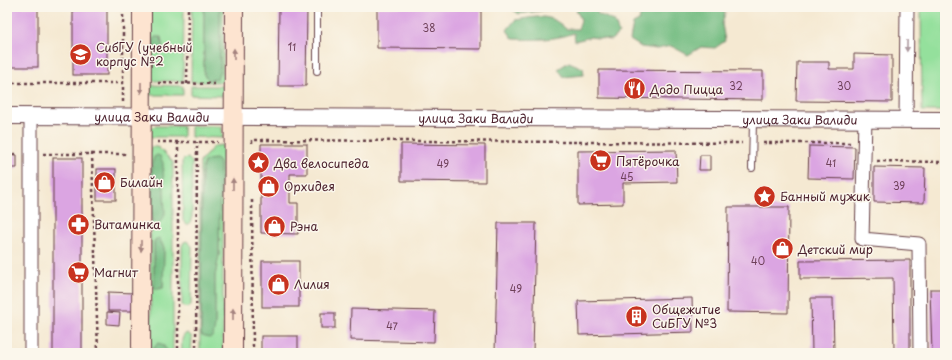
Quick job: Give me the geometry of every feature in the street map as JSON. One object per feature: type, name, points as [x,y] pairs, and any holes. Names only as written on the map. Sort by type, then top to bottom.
[{"type":"main road","points":[[141,353],[142,7]]},
{"type":"main road","points":[[233,353],[234,7]]},
{"type":"street","points":[[906,120],[907,7]]},
{"type":"street","name":"улица Заки Валиди","points":[[7,116],[945,120]]},
{"type":"street","points":[[31,353],[32,116]]},
{"type":"street","points":[[864,119],[862,239],[920,244],[920,353]]},
{"type":"lane","points":[[317,7],[317,71]]},
{"type":"lane","points":[[752,168],[753,119]]},
{"type":"path","points":[[123,7],[123,116]]},
{"type":"path","points":[[188,7],[188,84]]},
{"type":"path","points":[[7,83],[123,83]]},
{"type":"path","points":[[252,140],[252,148]]},
{"type":"path","points":[[38,154],[124,154],[123,142],[233,142],[252,140],[748,143]]},
{"type":"path","points":[[178,142],[178,353]]},
{"type":"path","points":[[196,353],[197,142]]},
{"type":"path","points":[[756,143],[852,143]]},
{"type":"path","points":[[7,154],[22,154]]},
{"type":"path","points":[[92,154],[98,353]]},
{"type":"path","points":[[875,161],[945,162]]},
{"type":"path","points":[[252,195],[253,353]]},
{"type":"green space","points":[[151,7],[184,7],[183,81],[150,81]]},
{"type":"green space","points":[[192,7],[204,7],[204,75],[220,69],[220,7],[223,7],[223,82],[191,82]]},
{"type":"green space","points":[[204,7],[220,7],[220,69],[217,79],[209,80],[204,75]]},
{"type":"green space","points":[[509,7],[554,7],[553,9],[519,14]]},
{"type":"green space","points":[[575,7],[595,7],[598,14],[614,21],[619,33],[611,40],[591,37],[575,41],[574,33],[552,38],[513,39],[507,30],[515,20],[536,17],[554,20],[566,29],[578,29],[581,20]]},
{"type":"green space","points":[[921,7],[945,7],[945,111],[922,111]]},
{"type":"green space","points":[[722,8],[725,13],[722,24],[725,41],[715,48],[701,47],[688,55],[671,46],[657,49],[641,47],[630,40],[633,24],[639,21],[640,16],[652,9]]},
{"type":"green space","points":[[155,37],[161,37],[163,48],[160,54],[154,51],[153,43]]},
{"type":"green space","points":[[569,62],[583,68],[584,75],[564,77],[558,69]]},
{"type":"green space","points":[[150,85],[183,86],[183,95],[150,95]]},
{"type":"green space","points":[[191,86],[223,86],[223,96],[191,95]]},
{"type":"green space","points":[[155,126],[183,126],[183,137],[150,137],[151,128]]},
{"type":"green space","points":[[191,126],[218,126],[222,128],[223,138],[191,137]]},
{"type":"green space","points":[[223,145],[223,353],[200,353],[200,162],[214,146]],"holes":[[[204,162],[220,165],[219,255],[215,276],[215,326],[201,333],[202,173]]]},
{"type":"green space","points":[[150,147],[158,147],[173,162],[173,353],[169,353],[162,344],[153,349],[153,353],[151,353]],"holes":[[[159,238],[164,248],[163,288],[156,289],[154,287],[154,243]]]},
{"type":"green space","points":[[157,155],[160,156],[163,163],[165,215],[159,223],[152,222],[152,164],[154,157]]},
{"type":"green space","points":[[188,158],[192,162],[192,221],[187,225],[183,221],[182,162],[184,159]]},
{"type":"green space","points":[[215,159],[220,165],[219,255],[215,276],[215,326],[213,336],[209,338],[202,336],[201,333],[202,173],[204,162]]},
{"type":"green space","points":[[159,238],[164,248],[163,288],[156,289],[154,287],[154,243],[156,239]]},
{"type":"green space","points":[[187,241],[192,246],[191,305],[187,308],[182,305],[182,246],[184,242]]},
{"type":"green space","points":[[187,333],[192,337],[191,353],[182,353],[182,339]]},
{"type":"green space","points":[[158,343],[162,344],[169,353],[153,353],[153,349]]},
{"type":"building","points":[[7,7],[38,7],[38,67],[7,67]]},
{"type":"building","points":[[73,7],[107,7],[107,75],[73,75]]},
{"type":"building","points":[[279,7],[307,7],[306,86],[278,86]]},
{"type":"building","points":[[377,7],[481,7],[481,49],[377,48]]},
{"type":"building","points":[[854,54],[892,55],[892,102],[796,101],[797,62],[829,62],[829,69],[854,69]]},
{"type":"building","points":[[599,70],[763,71],[763,100],[599,98]]},
{"type":"building","points":[[261,144],[307,144],[307,174],[290,174],[290,203],[298,203],[298,234],[261,233]]},
{"type":"building","points":[[401,144],[485,145],[485,182],[401,181]]},
{"type":"building","points":[[809,146],[855,147],[854,179],[808,178]]},
{"type":"building","points":[[676,150],[677,182],[623,183],[623,204],[578,205],[578,151]]},
{"type":"building","points":[[7,154],[17,155],[17,168],[7,168]]},
{"type":"building","points":[[700,155],[710,155],[710,170],[699,170]]},
{"type":"building","points":[[53,158],[82,158],[82,353],[53,353]]},
{"type":"building","points":[[874,167],[925,168],[924,203],[874,202]]},
{"type":"building","points":[[97,169],[116,169],[116,200],[97,200]]},
{"type":"building","points":[[728,207],[789,207],[788,313],[727,312]]},
{"type":"building","points":[[498,223],[536,223],[533,353],[495,353]]},
{"type":"building","points":[[910,260],[910,351],[894,351],[893,278],[800,279],[800,261]]},
{"type":"building","points":[[262,261],[299,261],[299,307],[262,307]]},
{"type":"building","points":[[930,289],[945,289],[945,353],[932,353]]},
{"type":"building","points":[[108,292],[134,293],[133,311],[108,311]]},
{"type":"building","name":"Общежитие СиБГУ №3","points":[[692,298],[693,332],[579,335],[578,301]]},
{"type":"building","points":[[811,298],[833,298],[834,353],[812,353]]},
{"type":"building","points":[[351,309],[435,311],[434,342],[350,340]]},
{"type":"building","points":[[107,312],[120,313],[119,325],[107,324]]},
{"type":"building","points":[[321,313],[335,313],[335,328],[321,328]]},
{"type":"building","points":[[261,336],[298,336],[298,353],[261,353]]},
{"type":"place","name":"СибГУ (учебный корпус №2","points":[[80,54]]},
{"type":"place","name":"Додо Пицца","points":[[635,89]]},
{"type":"place","name":"Пятёрочка","points":[[601,161]]},
{"type":"place","name":"Два велосипеда","points":[[259,163]]},
{"type":"place","name":"Билайн","points":[[104,182]]},
{"type":"place","name":"Орхидея","points":[[269,186]]},
{"type":"place","name":"Банный мужик","points":[[765,196]]},
{"type":"place","name":"Витаминка","points":[[78,224]]},
{"type":"place","name":"Рэна","points":[[274,226]]},
{"type":"place","name":"Детский мир","points":[[783,249]]},
{"type":"place","name":"Магнит","points":[[78,272]]},
{"type":"place","name":"Лилия","points":[[278,284]]},
{"type":"place","name":"Общежитие СиБГУ №3","points":[[636,316]]}]
